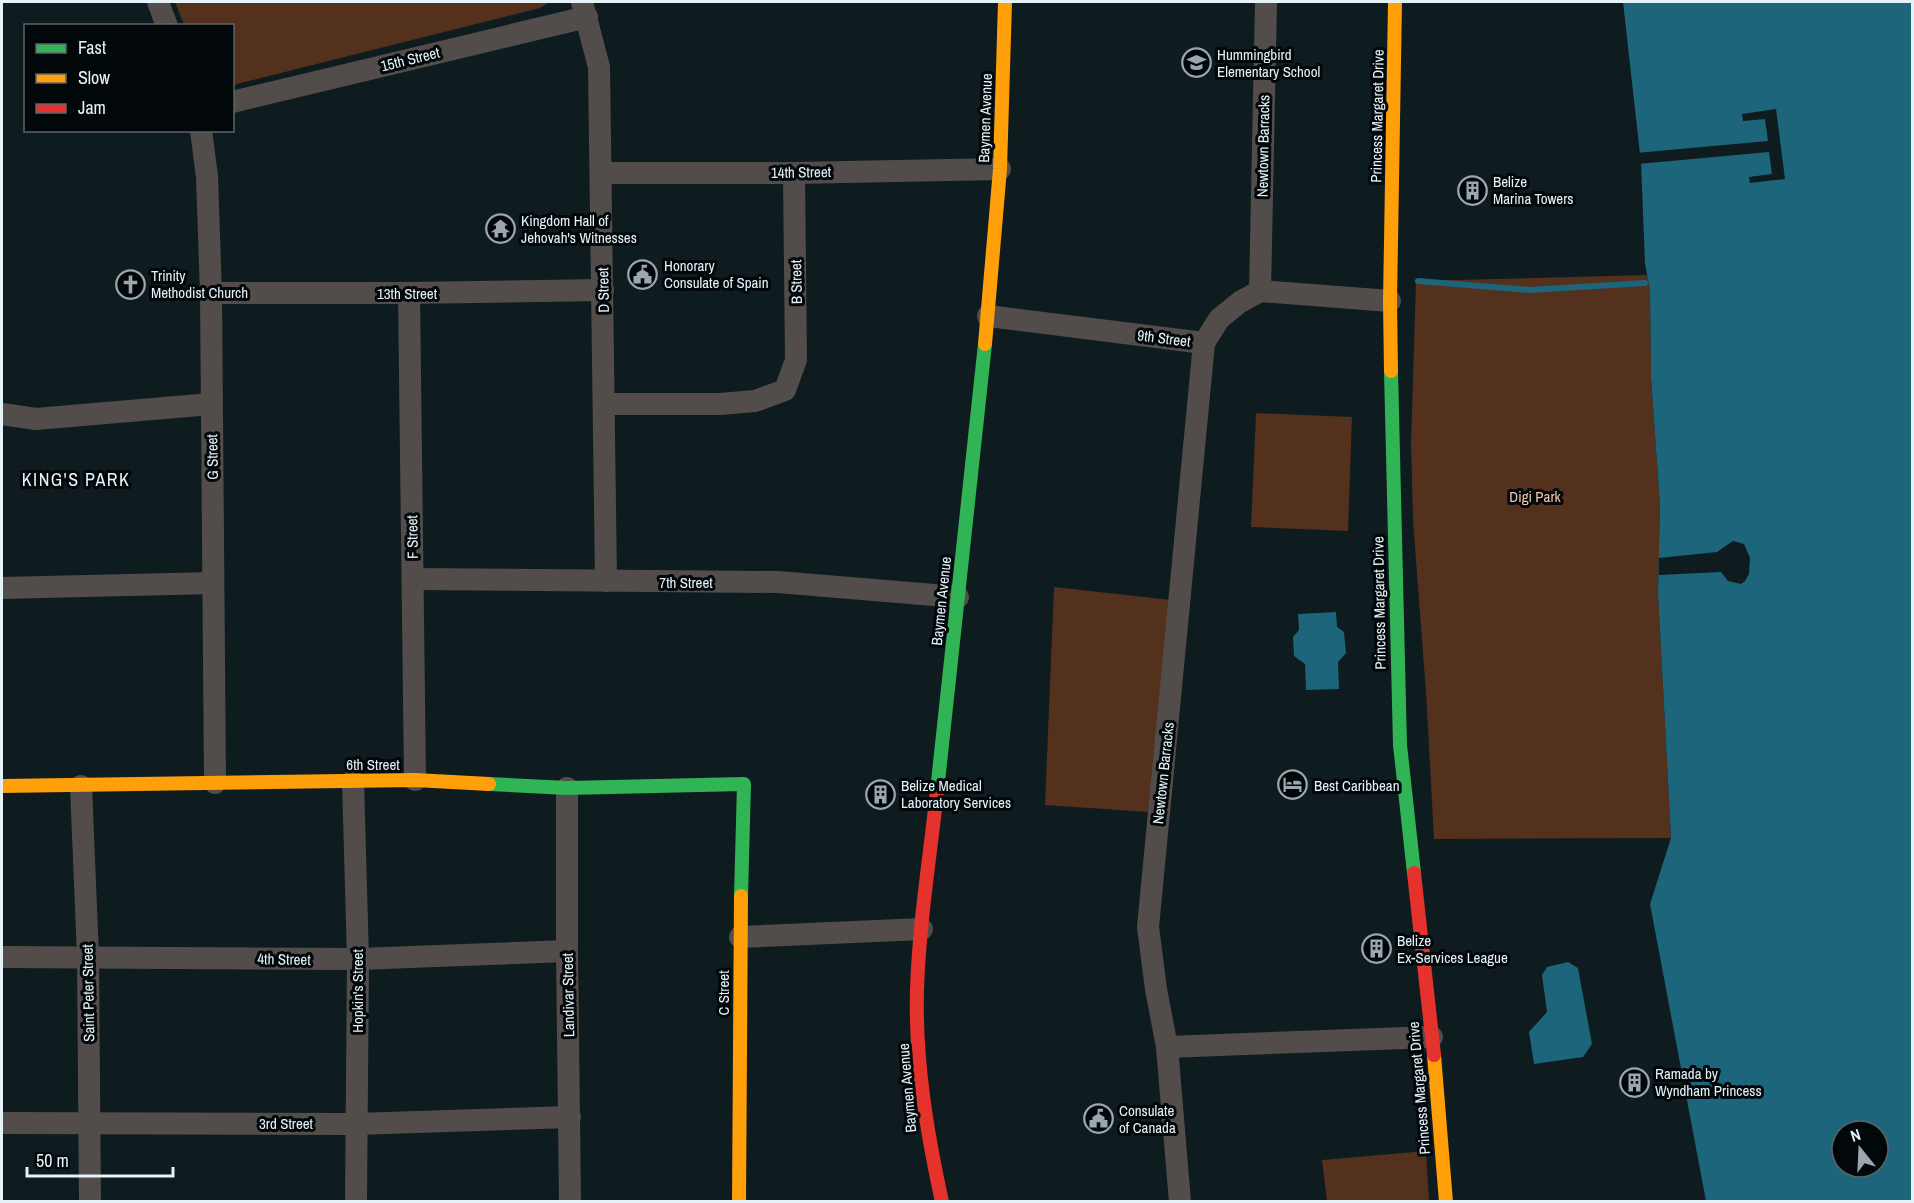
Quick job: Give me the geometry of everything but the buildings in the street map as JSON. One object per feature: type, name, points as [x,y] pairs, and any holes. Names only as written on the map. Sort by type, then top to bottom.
[{"type":"street","points":[[158,2],[166,24]]},
{"type":"street","name":"Baymen Avenue","points":[[942,1202],[929,1147],[920,1075],[917,995],[922,929],[988,316],[999,169],[1005,2]]},
{"type":"street","name":"Newtown Barracks","points":[[1260,291],[1266,2]]},
{"type":"street","name":"Princess Margaret Drive","points":[[1395,2],[1390,301],[1395,613],[1400,745],[1432,1037],[1446,1202]]},
{"type":"street","name":"15th Street","points":[[234,101],[585,9]]},
{"type":"street","name":"D Street","points":[[585,9],[599,67],[606,581]]},
{"type":"street","name":"G Street","points":[[201,132],[207,177],[212,293],[215,783]]},
{"type":"street","name":"14th Street","points":[[602,173],[794,173],[999,169]]},
{"type":"street","name":"B Street","points":[[604,404],[720,405],[755,401],[785,390],[796,360],[794,173]]},
{"type":"street","name":"13th Street","points":[[212,293],[603,290]]},
{"type":"street","points":[[1260,291],[1390,301]]},
{"type":"street","name":"9th Street","points":[[988,316],[1204,343],[1219,319],[1240,302],[1260,291]]},
{"type":"street","name":"F Street","points":[[409,293],[415,780]]},
{"type":"street","name":"Newtown Barracks","points":[[1180,1202],[1167,1047],[1148,927],[1204,343]]},
{"type":"street","points":[[2,414],[36,418],[212,404]]},
{"type":"street","name":"7th Street","points":[[413,579],[778,582],[958,597]]},
{"type":"street","points":[[2,588],[213,583]]},
{"type":"street","name":"6th Street","points":[[2,786],[415,780],[567,788],[744,784]]},
{"type":"street","name":"Hopkin's Street","points":[[353,781],[358,959],[356,1202]]},
{"type":"street","name":"C Street","points":[[739,1202],[740,937],[744,784]]},
{"type":"street","name":"Saint Peter Street","points":[[81,786],[88,956],[90,1202]]},
{"type":"street","name":"Landivar Street","points":[[567,788],[570,1202]]},
{"type":"street","points":[[740,937],[922,929]]},
{"type":"street","name":"4th Street","points":[[2,957],[358,959],[567,951]]},
{"type":"street","points":[[1167,1047],[1432,1037]]},
{"type":"street","name":"3rd Street","points":[[2,1123],[355,1124],[570,1117]]},
{"type":"green space","points":[[175,2],[550,2],[540,8],[234,85],[234,24],[184,24]]},
{"type":"green space","name":"Digi Park","points":[[1647,275],[1650,292],[1651,377],[1660,506],[1658,593],[1671,838],[1434,839],[1413,521],[1411,441],[1416,281]]},
{"type":"green space","points":[[1256,413],[1352,417],[1348,531],[1251,527]]},
{"type":"green space","points":[[1054,587],[1171,600],[1148,812],[1045,805]]},
{"type":"green space","points":[[1426,1151],[1429,1201],[1327,1201],[1322,1160]]},
{"type":"water","points":[[1623,2],[1912,2],[1912,1201],[1706,1201],[1650,904],[1671,838],[1658,593],[1660,506],[1651,377],[1650,292],[1645,263],[1641,163]]},
{"type":"water","points":[[1336,612],[1337,627],[1344,632],[1346,653],[1338,662],[1339,689],[1306,690],[1305,664],[1294,656],[1293,637],[1299,630],[1298,614]]},
{"type":"water","points":[[1568,962],[1578,968],[1592,1044],[1583,1057],[1534,1064],[1529,1032],[1547,1012],[1542,975],[1547,967]]},
{"type":"pier","points":[[1776,109],[1785,179],[1750,183],[1749,177],[1772,174],[1769,152],[1638,164],[1636,153],[1768,141],[1765,119],[1743,121],[1742,114]]},
{"type":"pier","points":[[1733,541],[1744,544],[1750,558],[1749,574],[1741,584],[1728,581],[1721,572],[1659,575],[1659,558],[1717,552]]},
{"type":"waterway","points":[[1418,281],[1529,290],[1645,283]]},
{"type":"traffic: fast","points":[[937,791],[985,344]]},
{"type":"traffic: fast","points":[[1391,371],[1400,745],[1414,873]]},
{"type":"traffic: fast","points":[[489,784],[567,788],[744,784],[741,896]]},
{"type":"traffic: slow","points":[[985,344],[1000,169],[1005,2]]},
{"type":"traffic: slow","points":[[1391,371],[1395,2]]},
{"type":"traffic: slow","points":[[2,786],[415,780],[489,784]]},
{"type":"traffic: slow","points":[[739,1202],[741,896]]},
{"type":"traffic: slow","points":[[1434,1055],[1446,1202]]},
{"type":"traffic: jam","points":[[937,791],[920,940],[917,1017],[923,1097],[942,1202]]},
{"type":"traffic: jam","points":[[1414,873],[1434,1055]]},
{"type":"place","name":"Hummingbird Elementary School","points":[[1196,63]]},
{"type":"place","name":"Belize Marina Towers","points":[[1472,190]]},
{"type":"place","name":"Kingdom Hall of Jehovah's Witnesses","points":[[500,229]]},
{"type":"place","name":"Honorary Consulate of Spain","points":[[643,274]]},
{"type":"place","name":"Trinity Methodist Church","points":[[130,284]]},
{"type":"place","name":"Best Caribbean","points":[[1293,785]]},
{"type":"place","name":"Belize Medical Laboratory Services","points":[[880,794]]},
{"type":"place","name":"Belize Ex-Services League","points":[[1376,949]]},
{"type":"place","name":"Ramada by Wyndham Princess","points":[[1634,1082]]},
{"type":"place","name":"Consulate of Canada","points":[[1098,1119]]},
{"type":"district","name":"KING'S PARK","points":[[76,479]]}]
